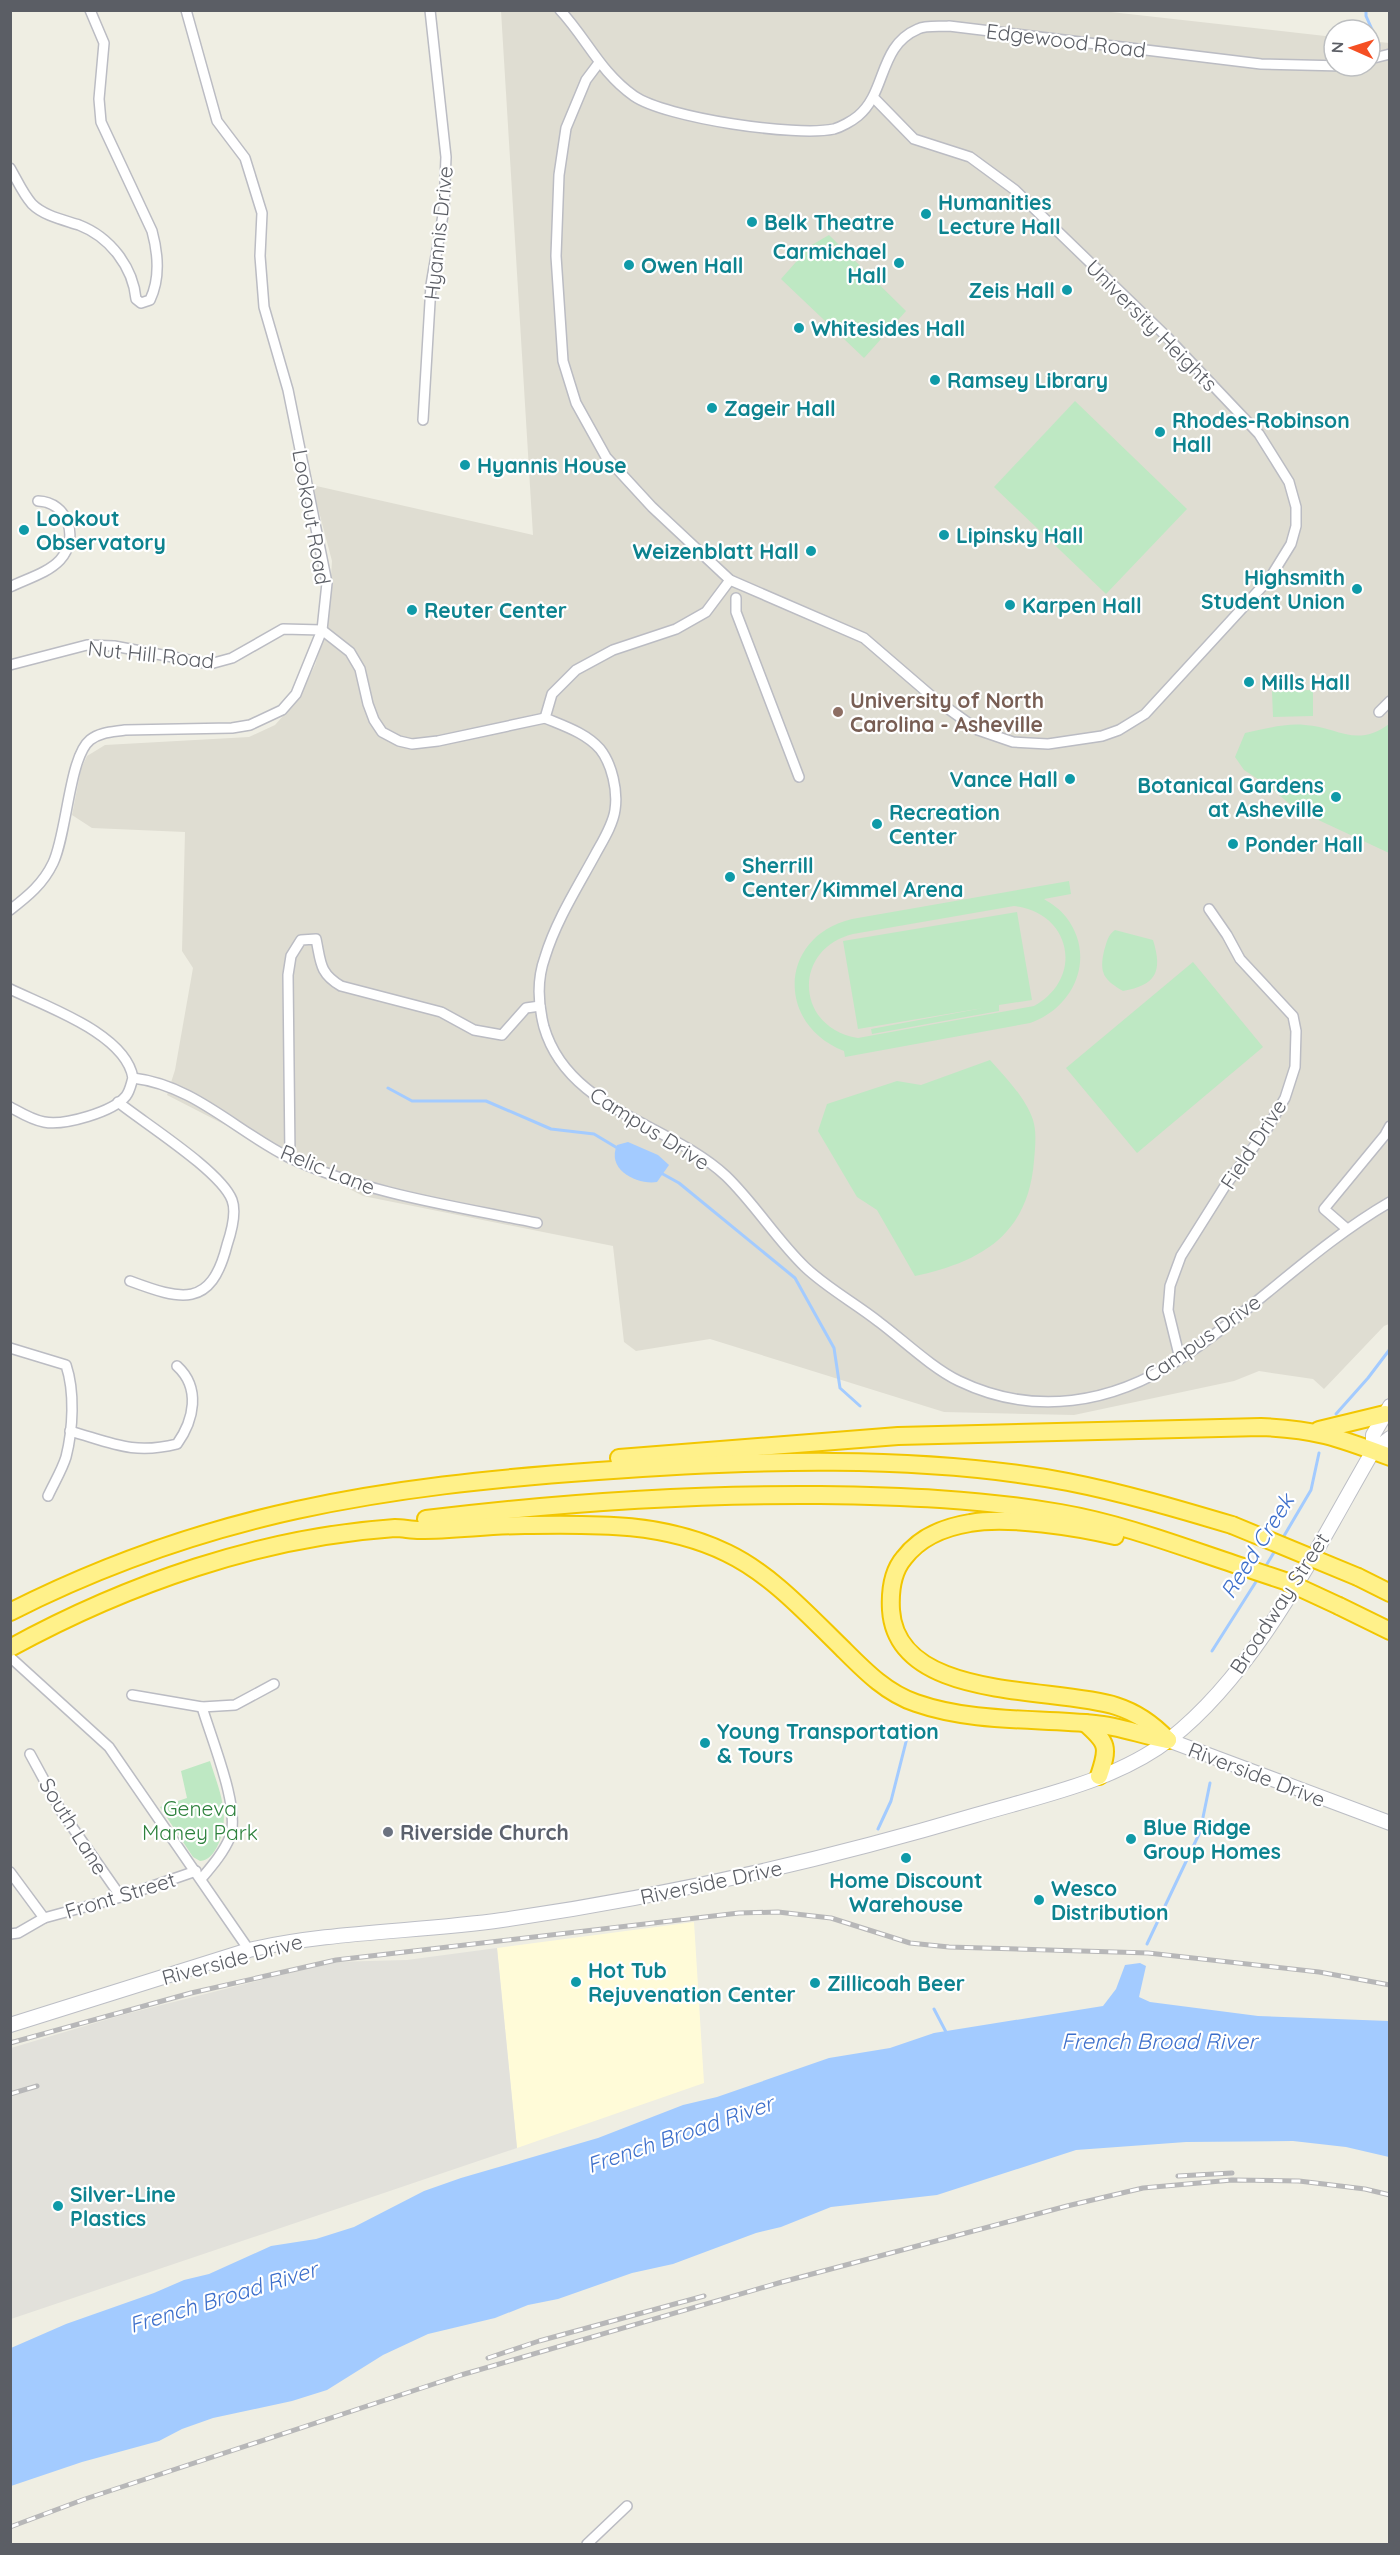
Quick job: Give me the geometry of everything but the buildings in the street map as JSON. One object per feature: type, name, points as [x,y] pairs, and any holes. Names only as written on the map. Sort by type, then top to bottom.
[{"type":"highway","points":[[1314,1431],[1387,1410]]},
{"type":"highway","points":[[464,1482],[482,1471],[898,1436],[1261,1427],[1314,1431],[1352,1442],[1389,1457]]},
{"type":"highway","points":[[10,1612],[135,1556],[230,1525],[335,1501],[464,1482],[708,1464],[872,1464],[960,1469],[1067,1482],[1156,1502],[1232,1525],[1358,1577],[1389,1593]]},
{"type":"highway","points":[[397,1528],[415,1520],[636,1499],[773,1495],[872,1496],[968,1501],[1061,1513],[1135,1530],[1154,1539],[1285,1581],[1389,1630]]},
{"type":"highway","points":[[1154,1539],[1130,1539],[1019,1523],[976,1522],[954,1526],[920,1541],[901,1562],[891,1592],[891,1607],[892,1618],[901,1641],[931,1670],[960,1679],[1116,1706],[1150,1722],[1168,1740]]},
{"type":"highway","points":[[10,1648],[100,1604],[188,1571],[238,1555],[304,1541],[397,1528],[418,1530],[472,1526],[575,1524],[623,1526],[689,1538],[746,1563],[782,1591],[870,1676],[892,1692],[915,1703],[948,1712],[1085,1723],[1168,1740]]},
{"type":"highway","points":[[1085,1723],[1102,1738],[1106,1747],[1106,1755],[1099,1776]]},
{"type":"main road","name":"Broadway Street","points":[[1373,1451],[1373,1435],[1387,1410]]},
{"type":"main road","name":"Broadway Street","points":[[1168,1740],[1199,1713],[1240,1667],[1303,1571],[1373,1451],[1389,1438]]},
{"type":"main road","name":"Riverside Drive","points":[[10,2025],[249,1950],[306,1938],[431,1929],[639,1898],[824,1857],[962,1820],[1099,1776],[1130,1762],[1168,1740],[1389,1823]]},
{"type":"street","points":[[10,168],[33,204],[42,212],[82,226],[105,240],[124,263],[132,278],[136,299],[141,303],[150,300],[154,291],[157,250],[152,231],[101,122],[99,99],[104,43],[90,10]]},
{"type":"street","name":"Lookout Road","points":[[10,910],[37,889],[54,861],[62,838],[77,760],[90,740],[108,732],[231,728],[267,719],[282,710],[296,694],[322,630],[327,583],[325,565],[310,504],[288,390],[264,307],[260,256],[262,213],[244,158],[217,121],[186,10]]},
{"type":"street","name":"Hyannis Drive","points":[[423,420],[431,285],[444,209],[446,157],[430,10]]},
{"type":"street","name":"Edgewood Road","points":[[560,10],[587,45],[598,64],[635,96],[665,109],[723,123],[813,131],[836,128],[858,116],[874,98],[885,63],[901,41],[919,28],[950,26],[1261,64],[1322,65]]},
{"type":"street","name":"University Heights","points":[[598,64],[586,80],[574,103],[561,153],[556,256],[563,361],[576,403],[606,457],[652,507],[730,580],[864,638],[936,700],[978,730],[1013,742],[1048,744],[1102,736],[1119,730],[1144,714],[1268,581],[1291,544],[1296,526],[1296,507],[1289,482],[1259,434],[1167,337],[1015,190],[970,157],[915,139],[904,131],[874,98]]},
{"type":"street","points":[[10,587],[60,561],[69,542],[69,522],[62,512],[48,502],[38,501]]},
{"type":"street","points":[[322,630],[350,652],[360,669],[368,704],[382,732],[399,741],[412,744],[438,741],[545,718],[552,694],[576,670],[613,650],[676,629],[706,612],[730,580]]},
{"type":"street","points":[[736,598],[736,612],[799,777]]},
{"type":"street","name":"Nut Hill Road","points":[[10,665],[87,645],[114,646],[210,664],[232,658],[283,629],[322,630]]},
{"type":"street","points":[[1379,712],[1389,701]]},
{"type":"street","name":"Campus Drive","points":[[545,718],[584,735],[601,750],[613,778],[615,811],[544,957],[540,980],[540,1006],[545,1029],[554,1051],[578,1082],[596,1096],[693,1150],[725,1176],[806,1268],[956,1380],[995,1395],[1037,1403],[1068,1403],[1113,1394],[1144,1381],[1180,1359],[1347,1229],[1389,1202]]},
{"type":"street","name":"Field Drive","points":[[1180,1359],[1168,1310],[1170,1286],[1181,1256],[1225,1186],[1267,1129],[1285,1098],[1295,1067],[1296,1031],[1293,1016],[1240,959],[1209,909]]},
{"type":"street","points":[[290,1157],[288,975],[291,956],[301,940],[316,939],[320,962],[327,978],[341,986],[354,992],[441,1012],[474,1030],[502,1035],[526,1008],[540,1006]]},
{"type":"street","points":[[10,989],[107,1039],[126,1057],[133,1078],[126,1096],[118,1102],[105,1110],[74,1120],[45,1123],[27,1117],[10,1107]]},
{"type":"street","name":"Relic Lane","points":[[133,1078],[158,1081],[182,1092],[290,1157],[370,1188],[537,1223]]},
{"type":"street","points":[[118,1102],[215,1176],[232,1201],[232,1226],[225,1254],[215,1278],[205,1289],[173,1296],[130,1281]]},
{"type":"street","points":[[1347,1229],[1324,1209],[1385,1135],[1389,1126]]},
{"type":"street","points":[[10,1348],[66,1365],[72,1382],[70,1431],[66,1459],[48,1496]]},
{"type":"street","points":[[70,1431],[136,1450],[152,1450],[177,1444],[189,1427],[192,1398],[188,1376],[177,1366]]},
{"type":"street","points":[[10,1657],[109,1747],[249,1950]]},
{"type":"street","points":[[132,1695],[202,1707],[235,1705],[274,1684]]},
{"type":"street","points":[[198,1875],[218,1858],[230,1836],[234,1814],[202,1707]]},
{"type":"street","name":"South Lane","points":[[30,1754],[61,1811],[122,1897]]},
{"type":"street","points":[[10,1872],[44,1918]]},
{"type":"street","name":"Front Street","points":[[10,1934],[18,1934],[44,1918],[198,1875]]},
{"type":"street","points":[[587,2544],[627,2506]]},
{"type":"shaded area","name":"University of North Carolina - Asheville","points":[[501,11],[1102,11],[1322,36],[1322,78],[1382,78],[1382,42],[1389,43],[1389,1324],[1384,1326],[1324,1389],[1313,1379],[1259,1371],[1234,1381],[1074,1415],[944,1412],[710,1339],[636,1351],[624,1342],[613,1246],[363,1196],[167,1095],[175,1070],[193,968],[182,951],[185,832],[92,828],[72,815],[81,769],[87,756],[105,745],[249,737],[275,725],[298,699],[315,665],[328,623],[332,561],[312,485],[533,535]]},
{"type":"shaded area","points":[[694,1922],[704,2083],[517,2148],[497,1948]]},
{"type":"shaded area","points":[[497,1948],[517,2148],[11,2319],[11,2048],[122,2015],[332,1962],[407,1960]]},
{"type":"green space","points":[[829,235],[906,311],[864,358],[781,279],[810,246]]},
{"type":"green space","points":[[1075,401],[1187,509],[1106,594],[994,487]]},
{"type":"green space","points":[[1313,690],[1313,716],[1273,717],[1272,691]]},
{"type":"green space","name":"Botanical Gardens at Asheville","points":[[1389,724],[1389,853],[1297,810],[1267,785],[1244,770],[1235,757],[1245,733],[1282,726],[1305,725],[1356,736],[1377,731]]},
{"type":"green space","points":[[1069,881],[1071,894],[1044,899],[1064,914],[1075,932],[1080,948],[1080,964],[1069,993],[1059,1006],[1030,1023],[845,1057],[844,1051],[822,1038],[806,1021],[797,1002],[795,981],[799,961],[810,943],[828,928],[852,919]],"holes":[[[1014,906],[1033,911],[1048,920],[1059,933],[1064,948],[1065,964],[1060,979],[1050,994],[1034,1006],[858,1038],[837,1031],[822,1020],[813,1005],[809,988],[811,971],[819,955],[833,942],[853,934]]]},
{"type":"green space","points":[[1017,912],[1032,1000],[999,1005],[999,1011],[872,1034],[871,1029],[983,1008],[858,1029],[843,941]]},
{"type":"green space","points":[[1115,930],[1153,940],[1157,969],[1150,981],[1123,991],[1104,975],[1102,965],[1104,951],[1109,937]]},
{"type":"green space","points":[[1193,962],[1263,1047],[1137,1153],[1066,1068]]},
{"type":"green space","points":[[990,1060],[1020,1096],[1033,1120],[1035,1146],[1030,1187],[1022,1208],[1011,1226],[997,1241],[961,1263],[915,1276],[877,1210],[857,1197],[818,1131],[827,1104],[897,1081],[921,1085]]},
{"type":"green space","name":"Geneva Maney Park","points":[[210,1761],[220,1793],[224,1825],[214,1852],[208,1858],[200,1861],[193,1857],[160,1807],[187,1798],[181,1771]]},
{"type":"water","points":[[628,1142],[658,1155],[669,1165],[657,1182],[633,1178],[620,1168],[616,1162],[617,1145]]},
{"type":"water","name":"French Broad River","points":[[1140,1963],[1146,1966],[1139,1997],[1150,2002],[1258,2016],[1389,2021],[1389,2157],[1346,2147],[1293,2141],[1186,2142],[1076,2150],[937,2195],[831,2207],[781,2227],[756,2233],[673,2264],[632,2273],[558,2299],[528,2305],[495,2318],[428,2334],[383,2355],[327,2390],[292,2401],[213,2418],[182,2429],[159,2441],[82,2462],[11,2486],[11,2348],[66,2324],[184,2280],[209,2274],[271,2246],[316,2239],[354,2227],[424,2191],[598,2138],[683,2105],[717,2097],[829,2058],[890,2048],[934,2033],[1103,2006],[1116,1989],[1125,1965]]},
{"type":"waterway","name":"Reed Creek","points":[[1366,10],[1367,18]]},
{"type":"waterway","points":[[388,1088],[412,1101],[486,1101],[551,1129],[594,1134],[619,1149]]},
{"type":"waterway","points":[[661,1173],[679,1183],[795,1278],[834,1348],[840,1388],[860,1406]]},
{"type":"waterway","name":"Reed Creek","points":[[1336,1414],[1390,1349]]},
{"type":"waterway","name":"Reed Creek","points":[[1281,1541],[1311,1490],[1319,1453]]},
{"type":"waterway","name":"Reed Creek","points":[[1264,1569],[1276,1549]]},
{"type":"waterway","name":"Reed Creek","points":[[1212,1651],[1259,1577]]},
{"type":"waterway","points":[[878,1829],[891,1801],[908,1734]]},
{"type":"waterway","name":"Reed Creek","points":[[1147,1944],[1200,1832],[1210,1783]]},
{"type":"waterway","points":[[934,2009],[947,2034]]},
{"type":"railway","points":[[10,2043],[191,1993],[336,1960],[739,1913],[778,1912],[831,1918],[910,1943],[949,1947],[1148,1953],[1319,1972],[1390,1985]]},
{"type":"railway","points":[[10,2094],[37,2086]]},
{"type":"railway","points":[[1178,2176],[1232,2173]]},
{"type":"railway","points":[[10,2527],[85,2499],[461,2375],[782,2282],[1067,2206],[1143,2188],[1232,2180],[1299,2181],[1365,2189],[1390,2195]]},
{"type":"railway","points":[[488,2358],[539,2341],[704,2296]]},
{"type":"place","name":"Humanities Lecture Hall","points":[[926,214]]},
{"type":"place","name":"Belk Theatre","points":[[752,222]]},
{"type":"place","name":"Carmichael Hall","points":[[899,263]]},
{"type":"place","name":"Owen Hall","points":[[629,265]]},
{"type":"place","name":"Zeis Hall","points":[[1067,290]]},
{"type":"place","name":"Whitesides Hall","points":[[799,328]]},
{"type":"place","name":"Ramsey Library","points":[[935,380]]},
{"type":"place","name":"Zageir Hall","points":[[712,408]]},
{"type":"place","name":"Rhodes-Robinson Hall","points":[[1160,432]]},
{"type":"place","name":"Hyannis House","points":[[465,465]]},
{"type":"place","name":"Lookout Observatory","points":[[24,530]]},
{"type":"place","name":"Lipinsky Hall","points":[[944,535]]},
{"type":"place","name":"Weizenblatt Hall","points":[[811,551]]},
{"type":"place","name":"Highsmith Student Union","points":[[1357,589]]},
{"type":"place","name":"Karpen Hall","points":[[1010,605]]},
{"type":"place","name":"Reuter Center","points":[[412,610]]},
{"type":"place","name":"Mills Hall","points":[[1249,682]]},
{"type":"place","name":"University of North Carolina - Asheville","points":[[838,712]]},
{"type":"place","name":"Vance Hall","points":[[1070,779]]},
{"type":"place","name":"Botanical Gardens at Asheville","points":[[1336,797]]},
{"type":"place","name":"Recreation Center","points":[[877,824]]},
{"type":"place","name":"Ponder Hall","points":[[1233,844]]},
{"type":"place","name":"Sherrill Center/Kimmel Arena","points":[[730,877]]},
{"type":"place","name":"Young Transportation & Tours","points":[[705,1743]]},
{"type":"place","name":"Riverside Church","points":[[388,1832]]},
{"type":"place","name":"Blue Ridge Group Homes","points":[[1131,1839]]},
{"type":"place","name":"Home Discount Warehouse","points":[[906,1858]]},
{"type":"place","name":"Wesco Distribution","points":[[1039,1900]]},
{"type":"place","name":"Hot Tub Rejuvenation Center","points":[[576,1982]]},
{"type":"place","name":"Zillicoah Beer","points":[[815,1983]]},
{"type":"place","name":"Silver-Line Plastics","points":[[58,2206]]}]
